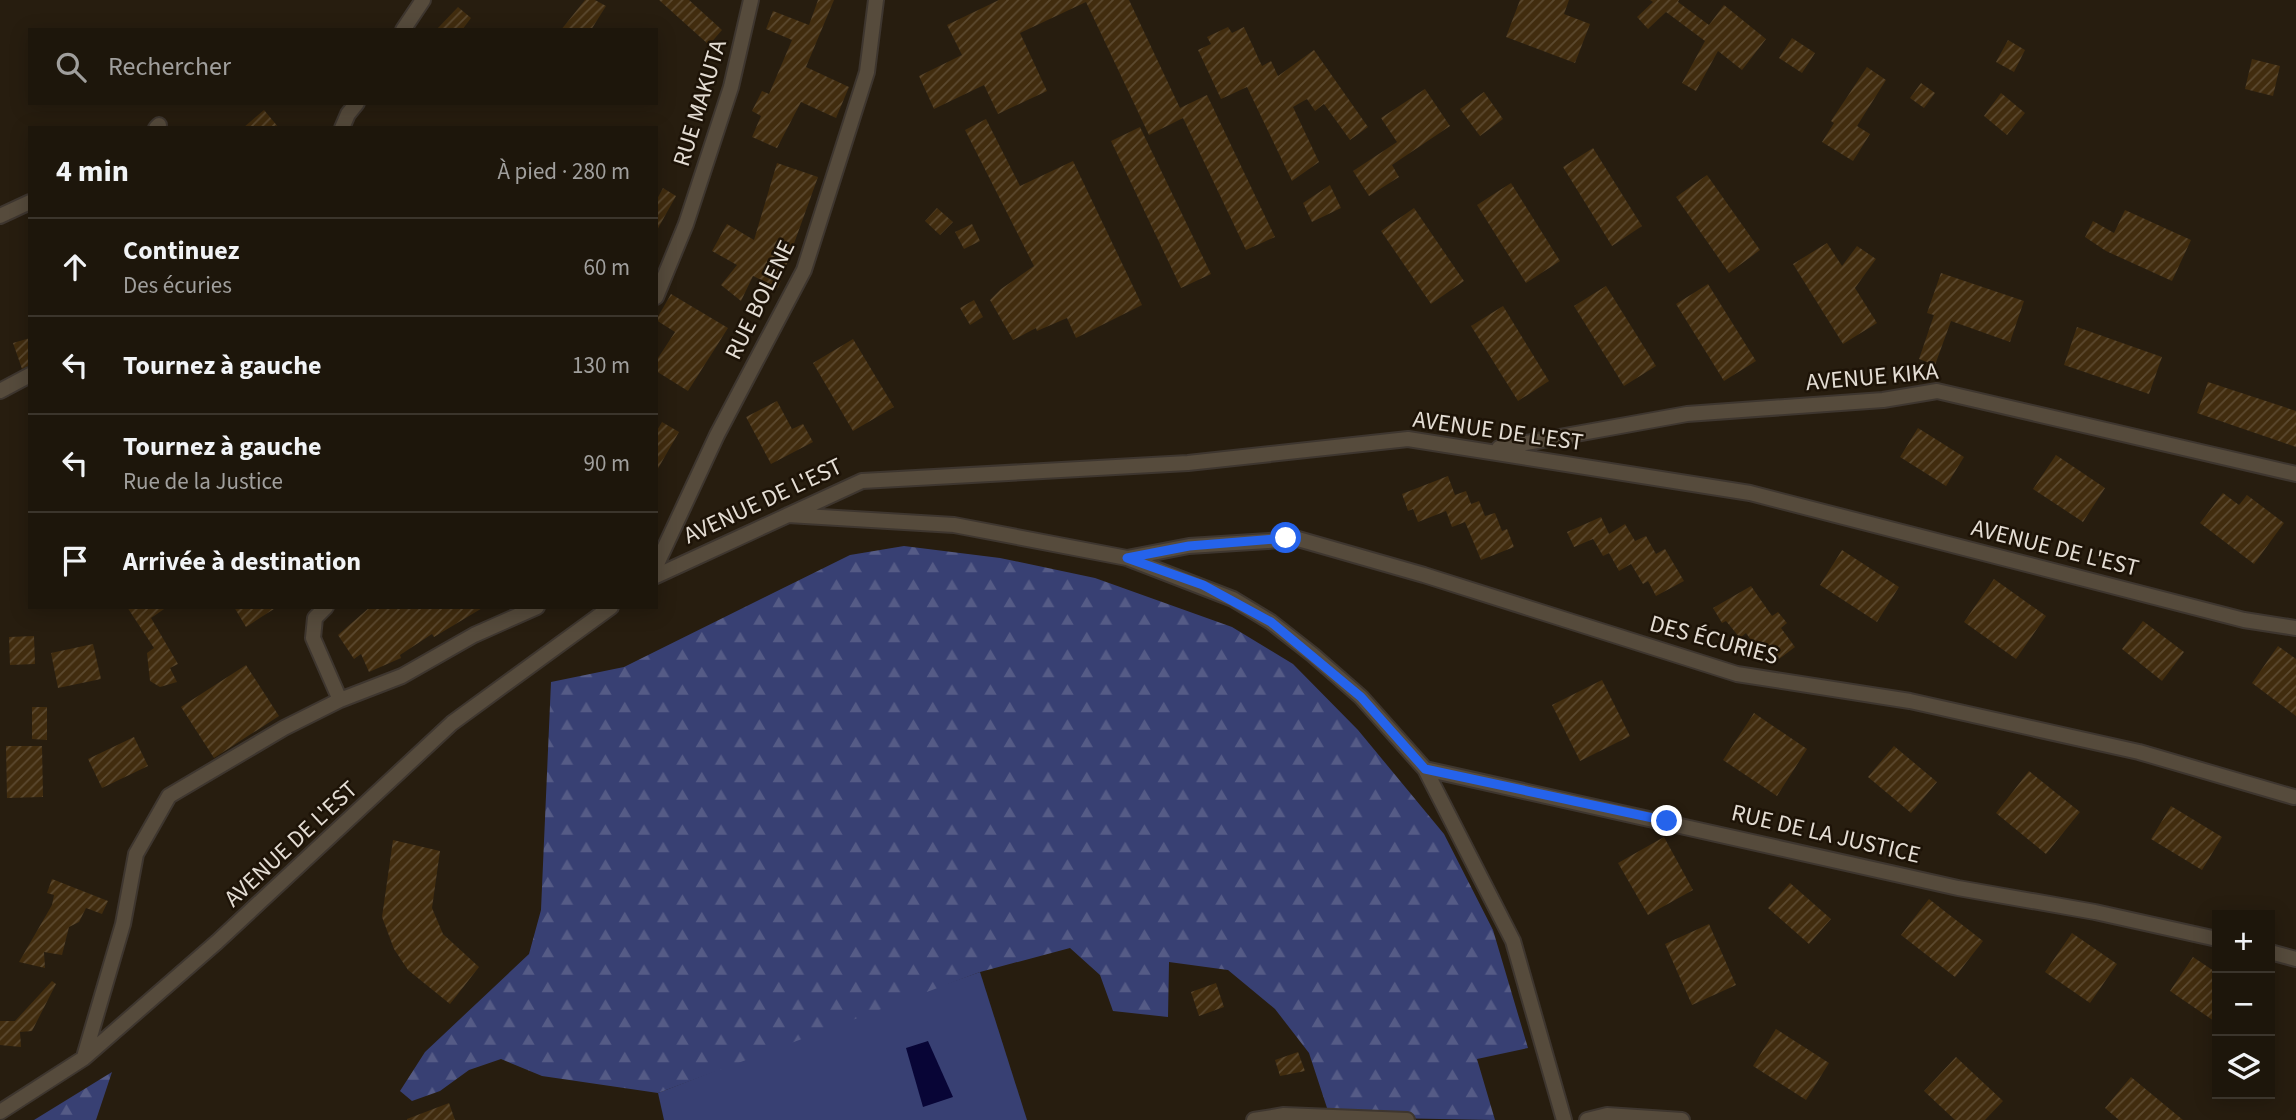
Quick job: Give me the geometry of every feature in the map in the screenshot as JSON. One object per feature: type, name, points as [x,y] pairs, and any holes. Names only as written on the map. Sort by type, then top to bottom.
[{"type":"street","points":[[404,28],[423,0]]},
{"type":"street","name":"RUE MAKUTA","points":[[658,292],[686,224],[731,88],[751,0]]},
{"type":"street","name":"RUE BOLENE","points":[[658,562],[718,435],[804,270],[867,72],[876,0]]},
{"type":"street","points":[[343,126],[355,105]]},
{"type":"street","points":[[0,216],[28,203]]},
{"type":"street","points":[[0,391],[28,376]]},
{"type":"street","name":"AVENUE KIKA","points":[[1489,450],[1679,415],[1883,400],[1937,391],[2296,474]]},
{"type":"street","name":"AVENUE DE L'EST","points":[[658,575],[786,515],[873,479],[1188,463],[1408,439],[1751,493],[2244,620],[2296,628]]},
{"type":"street","points":[[786,515],[954,525],[1127,558],[1203,585],[1271,622],[1361,697],[1425,769],[1513,941],[1564,1120]]},
{"type":"street","name":"DES ÉCURIES","points":[[1127,558],[1189,546],[1298,539],[1424,575],[1737,674],[1910,701],[2140,752],[2294,797]]},
{"type":"street","points":[[324,609],[315,618],[313,638],[340,700]]},
{"type":"street","points":[[84,1058],[123,924],[136,854],[169,796],[284,728],[340,700],[402,677],[474,635],[532,609]]},
{"type":"street","name":"AVENUE DE L'EST","points":[[0,1112],[84,1058],[217,942],[452,723],[608,609]]},
{"type":"street","name":"RUE DE LA JUSTICE","points":[[1425,769],[1958,888],[2095,912],[2212,938]]},
{"type":"street","points":[[2275,953],[2296,959]]},
{"type":"street","points":[[1254,1120],[1284,1115],[1407,1120]]},
{"type":"street","points":[[1587,1120],[1607,1115],[1682,1120]]},
{"type":"green space","points":[[904,546],[1000,558],[1095,578],[1232,627],[1293,664],[1358,730],[1444,834],[1493,930],[1528,1048],[1477,1059],[1495,1120],[1330,1117],[1309,1053],[1275,1009],[1228,970],[1169,962],[1168,1017],[1113,1011],[1100,975],[1070,948],[980,972],[658,1093],[542,1076],[501,1059],[469,1070],[440,1091],[412,1101],[400,1091],[425,1052],[529,954],[541,910],[551,682],[624,667],[850,555]]},
{"type":"green space","points":[[980,972],[1027,1120],[664,1120],[658,1093],[858,1015]]},
{"type":"green space","points":[[112,1072],[96,1120],[34,1120]]},
{"type":"shaded area","points":[[928,1041],[953,1097],[923,1107],[906,1048]]},
{"type":"building","points":[[585,0],[595,0],[606,6],[592,28],[563,28]]},
{"type":"building","points":[[659,0],[689,0],[722,30],[709,45]]},
{"type":"building","points":[[818,0],[834,0],[806,67],[849,87],[836,118],[801,102],[777,148],[752,137],[761,116],[752,111],[762,91],[769,94],[792,40],[766,29],[773,11],[809,25]]},
{"type":"building","points":[[999,0],[1129,0],[1180,108],[1207,95],[1275,237],[1246,250],[1183,118],[1149,135],[1086,2],[1020,33],[1047,91],[998,114],[984,85],[934,109],[919,76],[962,55],[947,25]]},
{"type":"building","points":[[1520,0],[1569,0],[1564,14],[1590,24],[1575,63],[1506,37]]},
{"type":"building","points":[[1650,0],[1679,0],[1678,2],[1709,25],[1724,5],[1766,39],[1742,70],[1718,51],[1696,91],[1682,83],[1705,41],[1666,12],[1648,29],[1637,17],[1653,2]]},
{"type":"building","points":[[458,7],[471,18],[464,28],[438,28]]},
{"type":"building","points":[[1228,27],[1232,33],[1244,27],[1262,66],[1271,61],[1278,76],[1314,50],[1368,127],[1350,140],[1324,104],[1315,111],[1307,99],[1293,107],[1319,162],[1292,181],[1247,87],[1221,99],[1198,50],[1211,44],[1207,37]]},
{"type":"building","points":[[1792,38],[1815,53],[1802,73],[1779,58]]},
{"type":"building","points":[[2008,40],[2025,50],[2014,72],[1996,62]]},
{"type":"building","points":[[2252,59],[2280,66],[2273,96],[2245,89]]},
{"type":"building","points":[[1867,67],[1886,80],[1857,126],[1870,134],[1853,161],[1822,142],[1834,123],[1831,121]]},
{"type":"building","points":[[1921,83],[1935,93],[1924,108],[1910,98]]},
{"type":"building","points":[[1425,89],[1450,126],[1392,165],[1399,177],[1369,196],[1353,171],[1397,142],[1381,118]]},
{"type":"building","points":[[1484,92],[1503,119],[1480,136],[1460,109]]},
{"type":"building","points":[[2001,93],[2025,113],[2007,135],[1984,116]]},
{"type":"building","points":[[264,110],[277,126],[245,126]]},
{"type":"building","points":[[986,119],[1020,186],[1073,161],[1142,305],[1076,338],[1067,318],[1037,331],[1036,328],[1013,340],[990,300],[1034,266],[965,130]]},
{"type":"building","points":[[1140,127],[1211,274],[1181,288],[1111,141]]},
{"type":"building","points":[[1593,148],[1642,226],[1612,246],[1563,167]]},
{"type":"building","points":[[777,163],[818,177],[778,288],[753,276],[741,301],[721,285],[737,265],[712,251],[727,224],[754,240]]},
{"type":"building","points":[[1707,175],[1760,250],[1729,273],[1676,197]]},
{"type":"building","points":[[1511,183],[1560,261],[1526,283],[1477,205]]},
{"type":"building","points":[[1330,185],[1341,208],[1312,222],[1303,203]]},
{"type":"building","points":[[663,188],[676,196],[658,228],[658,197]]},
{"type":"building","points":[[937,208],[953,222],[940,235],[925,221]]},
{"type":"building","points":[[1414,208],[1464,281],[1431,304],[1381,231]]},
{"type":"building","points":[[2125,210],[2191,240],[2172,281],[2106,251],[2085,237],[2093,221],[2114,233]]},
{"type":"building","points":[[972,224],[980,241],[964,249],[955,232]]},
{"type":"building","points":[[1827,243],[1842,266],[1857,246],[1876,259],[1855,288],[1877,323],[1843,344],[1793,264]]},
{"type":"building","points":[[1941,273],[2024,301],[2010,342],[1951,321],[1935,365],[1919,359],[1934,315],[1927,313]]},
{"type":"building","points":[[1708,284],[1756,361],[1724,381],[1676,304]]},
{"type":"building","points":[[1606,286],[1656,366],[1624,386],[1574,306]]},
{"type":"building","points":[[671,294],[728,328],[688,391],[658,372],[658,358],[675,332],[658,321]]},
{"type":"building","points":[[974,300],[983,317],[970,325],[960,308]]},
{"type":"building","points":[[1503,306],[1549,381],[1518,401],[1471,326]]},
{"type":"building","points":[[2077,327],[2162,357],[2149,394],[2064,365]]},
{"type":"building","points":[[28,339],[28,366],[22,369],[13,343]]},
{"type":"building","points":[[853,339],[894,407],[853,431],[813,363]]},
{"type":"building","points":[[2208,382],[2296,411],[2296,447],[2197,413]]},
{"type":"building","points":[[777,401],[792,429],[803,424],[813,442],[771,464],[746,417]]},
{"type":"building","points":[[662,422],[679,432],[658,469],[658,429]]},
{"type":"building","points":[[1918,428],[1964,457],[1946,486],[1900,457]]},
{"type":"building","points":[[2056,455],[2105,488],[2083,522],[2033,489]]},
{"type":"building","points":[[1448,476],[1455,495],[1466,491],[1471,504],[1479,501],[1485,516],[1495,513],[1502,531],[1507,529],[1514,547],[1481,560],[1465,522],[1452,527],[1446,511],[1418,522],[1413,509],[1408,511],[1402,494]]},
{"type":"building","points":[[2223,493],[2239,505],[2247,495],[2284,523],[2254,564],[2200,523]]},
{"type":"building","points":[[1601,517],[1609,534],[1625,524],[1635,541],[1646,536],[1656,554],[1665,549],[1684,581],[1656,596],[1648,581],[1643,584],[1631,564],[1619,571],[1609,553],[1603,556],[1593,539],[1574,547],[1567,532]]},
{"type":"building","points":[[1842,550],[1899,587],[1877,622],[1820,585]]},
{"type":"building","points":[[1994,579],[2046,616],[2016,659],[1964,622]]},
{"type":"building","points":[[1751,586],[1772,616],[1778,612],[1787,623],[1781,628],[1795,647],[1775,662],[1761,643],[1756,647],[1746,633],[1740,638],[1726,621],[1722,623],[1713,608]]},
{"type":"building","points":[[128,609],[164,609],[151,618],[178,664],[170,668],[177,682],[160,687],[150,681],[147,653],[154,648]]},
{"type":"building","points":[[235,609],[274,609],[246,627]]},
{"type":"building","points":[[368,609],[481,609],[434,637],[432,634],[400,655],[401,658],[369,672],[361,654],[354,659],[338,635]]},
{"type":"building","points":[[2143,621],[2184,652],[2162,681],[2122,649]]},
{"type":"building","points":[[34,636],[35,664],[10,665],[9,637]]},
{"type":"building","points":[[93,644],[101,679],[58,688],[51,653]]},
{"type":"building","points":[[2278,646],[2296,659],[2296,716],[2252,683]]},
{"type":"building","points":[[246,665],[279,716],[214,758],[181,707]]},
{"type":"building","points":[[1602,680],[1630,736],[1580,761],[1552,705]]},
{"type":"building","points":[[32,707],[47,707],[47,740],[32,739]]},
{"type":"building","points":[[1754,713],[1807,749],[1777,796],[1723,760]]},
{"type":"building","points":[[134,737],[148,766],[102,788],[88,759]]},
{"type":"building","points":[[6,746],[42,746],[43,797],[7,798]]},
{"type":"building","points":[[1894,746],[1937,782],[1911,813],[1868,777]]},
{"type":"building","points":[[2029,771],[2080,812],[2046,854],[1996,813]]},
{"type":"building","points":[[2171,806],[2222,837],[2202,870],[2151,839]]},
{"type":"building","points":[[1664,837],[1693,890],[1648,915],[1618,863]]},
{"type":"building","points":[[393,840],[440,851],[432,908],[443,934],[479,967],[450,1004],[408,970],[394,949],[382,917]]},
{"type":"building","points":[[52,879],[108,901],[102,914],[86,908],[79,922],[69,927],[62,955],[44,952],[45,968],[19,962],[52,905],[54,895],[47,893]]},
{"type":"building","points":[[1790,883],[1831,919],[1809,944],[1768,908]]},
{"type":"building","points":[[1929,899],[1983,941],[1955,977],[1901,935]]},
{"type":"building","points":[[1709,924],[1736,985],[1692,1005],[1665,944]]},
{"type":"building","points":[[2072,933],[2117,964],[2090,1003],[2045,972]]},
{"type":"building","points":[[2193,957],[2212,970],[2212,1020],[2170,991]]},
{"type":"building","points":[[52,981],[56,984],[32,1031],[20,1032],[21,1047],[0,1045],[0,1021],[15,1021]]},
{"type":"building","points":[[1216,983],[1224,1007],[1199,1016],[1191,992]]},
{"type":"building","points":[[1776,1029],[1829,1063],[1806,1100],[1753,1066]]},
{"type":"building","points":[[1298,1052],[1305,1071],[1280,1076],[1275,1060]]},
{"type":"building","points":[[1956,1057],[2003,1101],[1985,1120],[1955,1120],[1924,1091]]},
{"type":"building","points":[[2131,1077],[2183,1120],[2119,1120],[2105,1108]]},
{"type":"building","points":[[449,1103],[455,1120],[407,1120],[407,1119]]},
{"type":"route","points":[[1286,538],[1189,546],[1127,558],[1203,585],[1271,622],[1361,697],[1425,769],[1667,821]]}]
